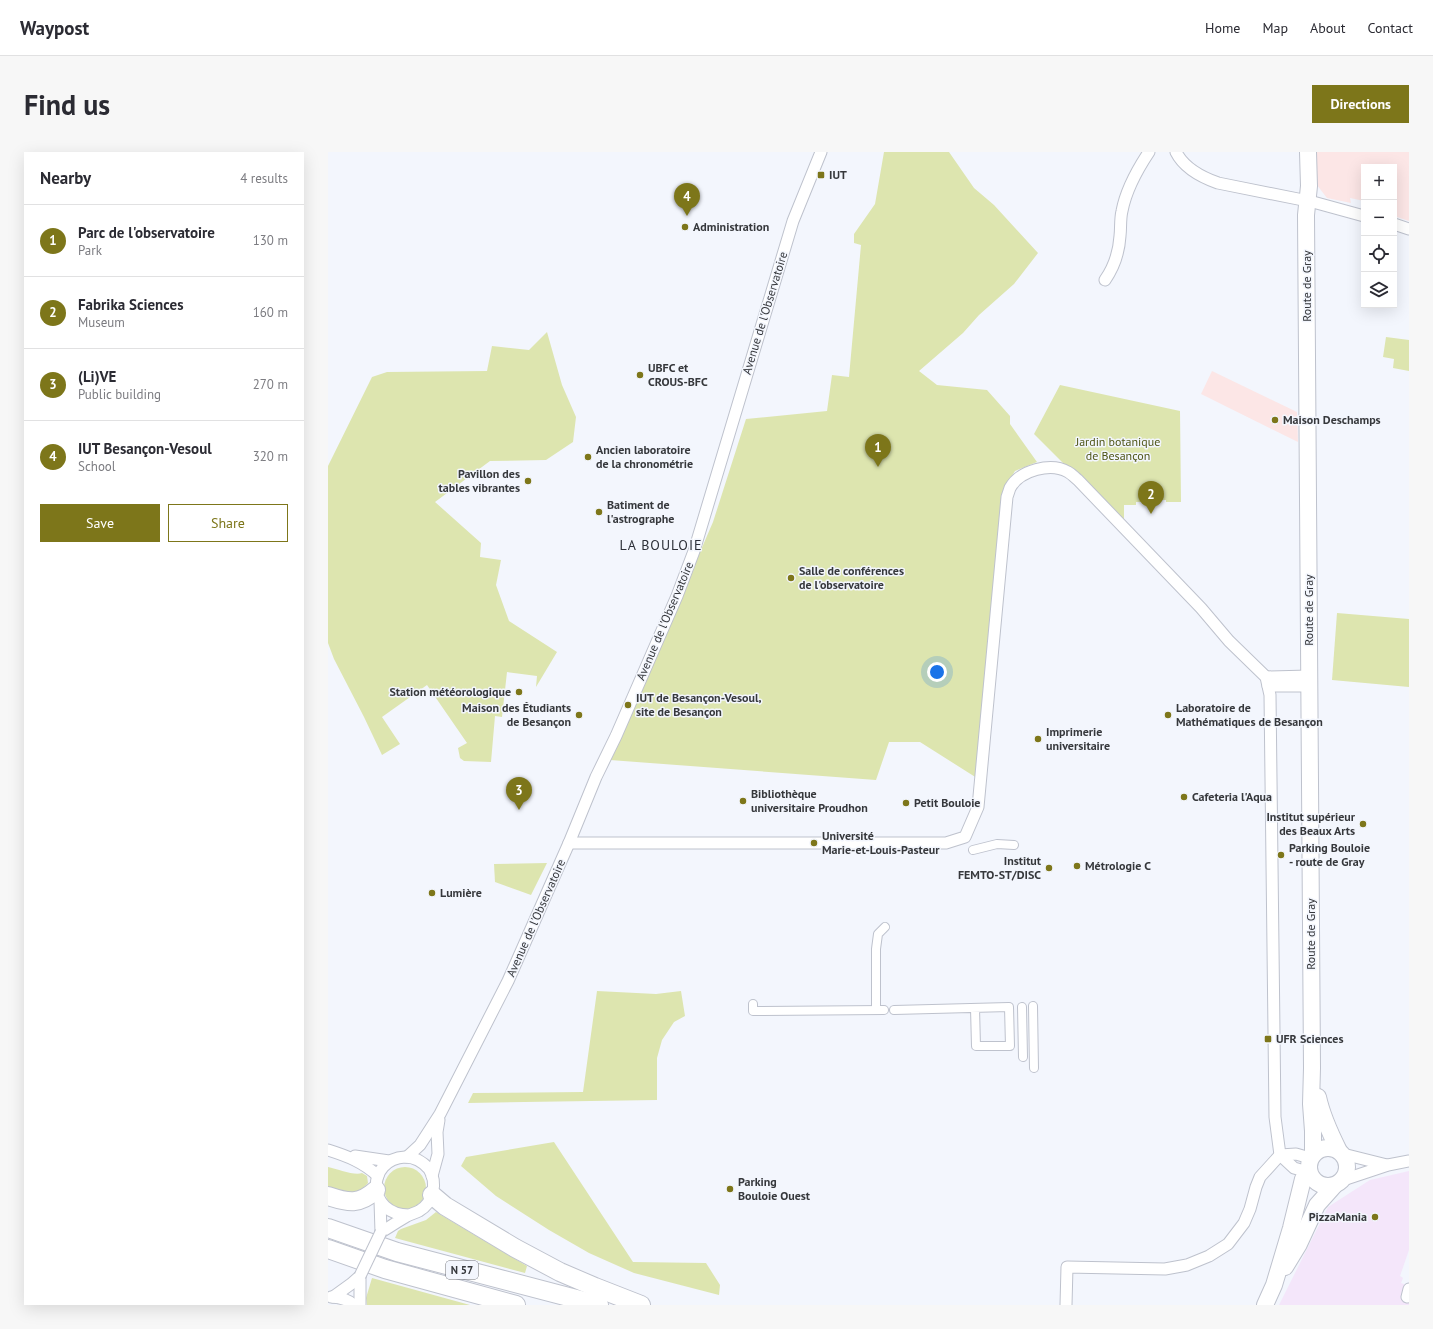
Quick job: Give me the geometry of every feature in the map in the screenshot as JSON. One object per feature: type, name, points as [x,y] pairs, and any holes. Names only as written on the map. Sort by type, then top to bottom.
[{"type":"highway","points":[[328,1196],[356,1202],[369,1196],[378,1189]]},
{"type":"highway","points":[[432,1195],[445,1206],[515,1248],[560,1272],[594,1287],[642,1305]]},
{"type":"highway","name":"N 57","points":[[328,1228],[397,1252],[599,1305]]},
{"type":"highway","name":"N 57","points":[[328,1249],[385,1269],[516,1305]]},
{"type":"main road","name":"Route de Gray","points":[[1308,152],[1305,681],[1312,1068],[1311,1104],[1313,1131],[1310,1164]]},
{"type":"main road","name":"Route de Gray","points":[[1312,1068],[1322,1113],[1341,1153]]},
{"type":"main road","points":[[1265,1305],[1274,1285],[1299,1244],[1317,1205],[1346,1174],[1346,1160],[1341,1153],[1333,1148],[1319,1150],[1303,1179],[1291,1228],[1274,1285]]},
{"type":"main road","points":[[1310,1164],[1313,1179],[1318,1184],[1324,1186],[1338,1183]]},
{"type":"street","name":"Avenue de l'Observatoire","points":[[407,1157],[420,1145],[440,1114],[508,982],[570,843],[596,777],[616,736],[674,603],[688,567],[792,221],[821,152]]},
{"type":"street","points":[[1105,280],[1111,272],[1117,254],[1122,212],[1132,179],[1149,152]]},
{"type":"street","points":[[1176,152],[1179,159],[1186,166],[1206,179],[1361,215]]},
{"type":"street","points":[[1397,225],[1409,229]]},
{"type":"street","points":[[570,843],[946,843],[965,836],[978,807],[1007,497],[1010,488],[1020,478],[1039,469],[1053,468],[1068,472],[1078,480],[1201,608],[1267,682],[1270,695],[1275,1117],[1280,1155]]},
{"type":"street","points":[[1267,682],[1305,681]]},
{"type":"street","points":[[973,850],[997,844],[1014,845]]},
{"type":"street","points":[[753,1004],[753,1011],[880,1010],[876,949],[878,934],[885,927]]},
{"type":"street","points":[[1034,1006],[1034,1068]]},
{"type":"street","points":[[894,1010],[1008,1007],[1010,1046],[976,1046],[975,1008]]},
{"type":"street","points":[[1022,1007],[1023,1057]]},
{"type":"street","name":"Avenue de l'Observatoire","points":[[432,1176],[438,1154],[437,1132],[440,1114]]},
{"type":"street","points":[[328,1150],[361,1162],[369,1167],[386,1208],[401,1215],[409,1215]]},
{"type":"street","points":[[1341,1153],[1388,1165]]},
{"type":"street","points":[[1066,1305],[1067,1267],[1165,1269],[1187,1265],[1209,1256],[1228,1244],[1244,1223],[1260,1177],[1280,1155],[1296,1154],[1310,1164]]},
{"type":"street","points":[[344,1155],[389,1161],[407,1157],[416,1159],[423,1163],[432,1176],[434,1183],[432,1195],[426,1206],[381,1232]]},
{"type":"street","points":[[330,1297],[351,1284],[360,1276],[381,1232],[378,1189],[382,1168],[389,1161]]},
{"type":"street","points":[[1338,1183],[1388,1165],[1409,1161]]},
{"type":"street","points":[[360,1276],[360,1305]]},
{"type":"street","points":[[330,1297],[349,1300],[354,1305]]},
{"type":"shaded area","points":[[1317,152],[1409,152],[1409,221],[1397,217],[1397,164],[1361,164],[1361,200],[1350,198],[1351,203],[1327,198],[1317,185]]},
{"type":"shaded area","points":[[1212,371],[1297,412],[1298,442],[1201,394]]},
{"type":"shaded area","points":[[1409,1171],[1409,1250],[1400,1276],[1403,1278],[1401,1283],[1409,1286],[1409,1305],[1279,1305],[1328,1207],[1370,1180]]},
{"type":"green space","points":[[884,152],[949,152],[974,188],[994,205],[1038,253],[1014,284],[979,315],[963,333],[919,371],[937,385],[987,390],[1010,416],[1010,424],[1037,462],[1015,471],[1007,484],[980,780],[920,742],[889,742],[876,780],[610,760],[713,522],[746,419],[827,411],[832,375],[849,377],[861,245],[854,243],[854,234],[875,204]]},
{"type":"green space","points":[[547,332],[562,385],[576,417],[573,442],[546,460],[490,461],[435,502],[481,543],[480,557],[501,560],[496,585],[509,621],[557,652],[536,687],[537,676],[507,672],[502,717],[495,716],[491,762],[464,761],[460,758],[458,748],[467,743],[427,685],[382,717],[400,744],[382,755],[334,659],[328,643],[328,466],[372,377],[387,372],[487,371],[492,346],[529,350]]},
{"type":"green space","points":[[1386,337],[1409,340],[1409,371],[1393,368],[1394,359],[1383,357]]},
{"type":"green space","name":"Jardin botanique de Besançon","points":[[1060,385],[1180,411],[1181,502],[1166,502],[1166,500],[1160,500],[1160,494],[1141,493],[1141,502],[1136,502],[1136,505],[1124,505],[1124,524],[1034,434]]},
{"type":"green space","points":[[1337,613],[1409,619],[1409,687],[1332,680]]},
{"type":"green space","points":[[547,863],[531,895],[495,882],[494,864]]},
{"type":"green space","points":[[597,991],[656,994],[681,991],[685,1016],[674,1022],[662,1040],[657,1058],[657,1100],[468,1103],[473,1093],[583,1092]]},
{"type":"green space","points":[[554,1142],[633,1262],[706,1263],[720,1285],[719,1295],[634,1273],[589,1253],[549,1230],[496,1196],[461,1166],[466,1157]]},
{"type":"green space","points":[[328,1167],[351,1173],[362,1173],[367,1176],[368,1183],[354,1193],[345,1193],[328,1188]]},
{"type":"green space","points":[[401,1167],[409,1167],[417,1170],[423,1176],[426,1188],[423,1200],[417,1206],[409,1209],[401,1209],[393,1206],[387,1200],[384,1192],[384,1184],[387,1176],[393,1170]]},
{"type":"green space","points":[[436,1212],[527,1266],[525,1273],[395,1238],[398,1231],[401,1229],[426,1220]]},
{"type":"green space","points":[[372,1278],[470,1305],[367,1305],[366,1298]]},
{"type":"place","name":"IUT","points":[[821,175]]},
{"type":"place","name":"IUT Besançon-Vesoul","points":[[687,216]]},
{"type":"place","name":"Administration","points":[[685,227]]},
{"type":"place","name":"UBFC et CROUS-BFC","points":[[640,375]]},
{"type":"place","name":"Maison Deschamps","points":[[1275,420]]},
{"type":"place","name":"Ancien laboratoire de la chronométrie","points":[[588,457]]},
{"type":"place","name":"Parc de l'observatoire","points":[[878,467]]},
{"type":"place","name":"Pavillon des tables vibrantes","points":[[528,481]]},
{"type":"place","name":"Batiment de l'astrographe","points":[[599,512]]},
{"type":"place","name":"Fabrika Sciences","points":[[1151,514]]},
{"type":"place","name":"Salle de conférences de l'observatoire","points":[[791,578]]},
{"type":"place","name":"Station météorologique","points":[[519,692]]},
{"type":"place","name":"IUT de Besançon-Vesoul, site de Besançon","points":[[628,705]]},
{"type":"place","name":"Maison des Étudiants de Besançon","points":[[579,715]]},
{"type":"place","name":"Laboratoire de Mathématiques de Besançon","points":[[1168,715]]},
{"type":"place","name":"Imprimerie universitaire","points":[[1038,739]]},
{"type":"place","name":"Cafeteria l'Aqua","points":[[1184,797]]},
{"type":"place","name":"Bibliothèque universitaire Proudhon","points":[[743,801]]},
{"type":"place","name":"Petit Bouloie","points":[[906,803]]},
{"type":"place","name":"(Li)VE","points":[[519,810]]},
{"type":"place","name":"Institut supérieur des Beaux Arts","points":[[1363,824]]},
{"type":"place","name":"Université Marie-et-Louis-Pasteur","points":[[814,843]]},
{"type":"place","name":"Parking Bouloie - route de Gray","points":[[1281,855]]},
{"type":"place","name":"Métrologie C","points":[[1077,866]]},
{"type":"place","name":"Institut FEMTO-ST/DISC","points":[[1049,868]]},
{"type":"place","name":"Lumière","points":[[432,893]]},
{"type":"place","name":"UFR Sciences","points":[[1268,1039]]},
{"type":"place","name":"Parking Bouloie Ouest","points":[[730,1189]]},
{"type":"place","name":"PizzaMania","points":[[1375,1217]]},
{"type":"district","name":"LA BOULOIE","points":[[661,545]]}]
